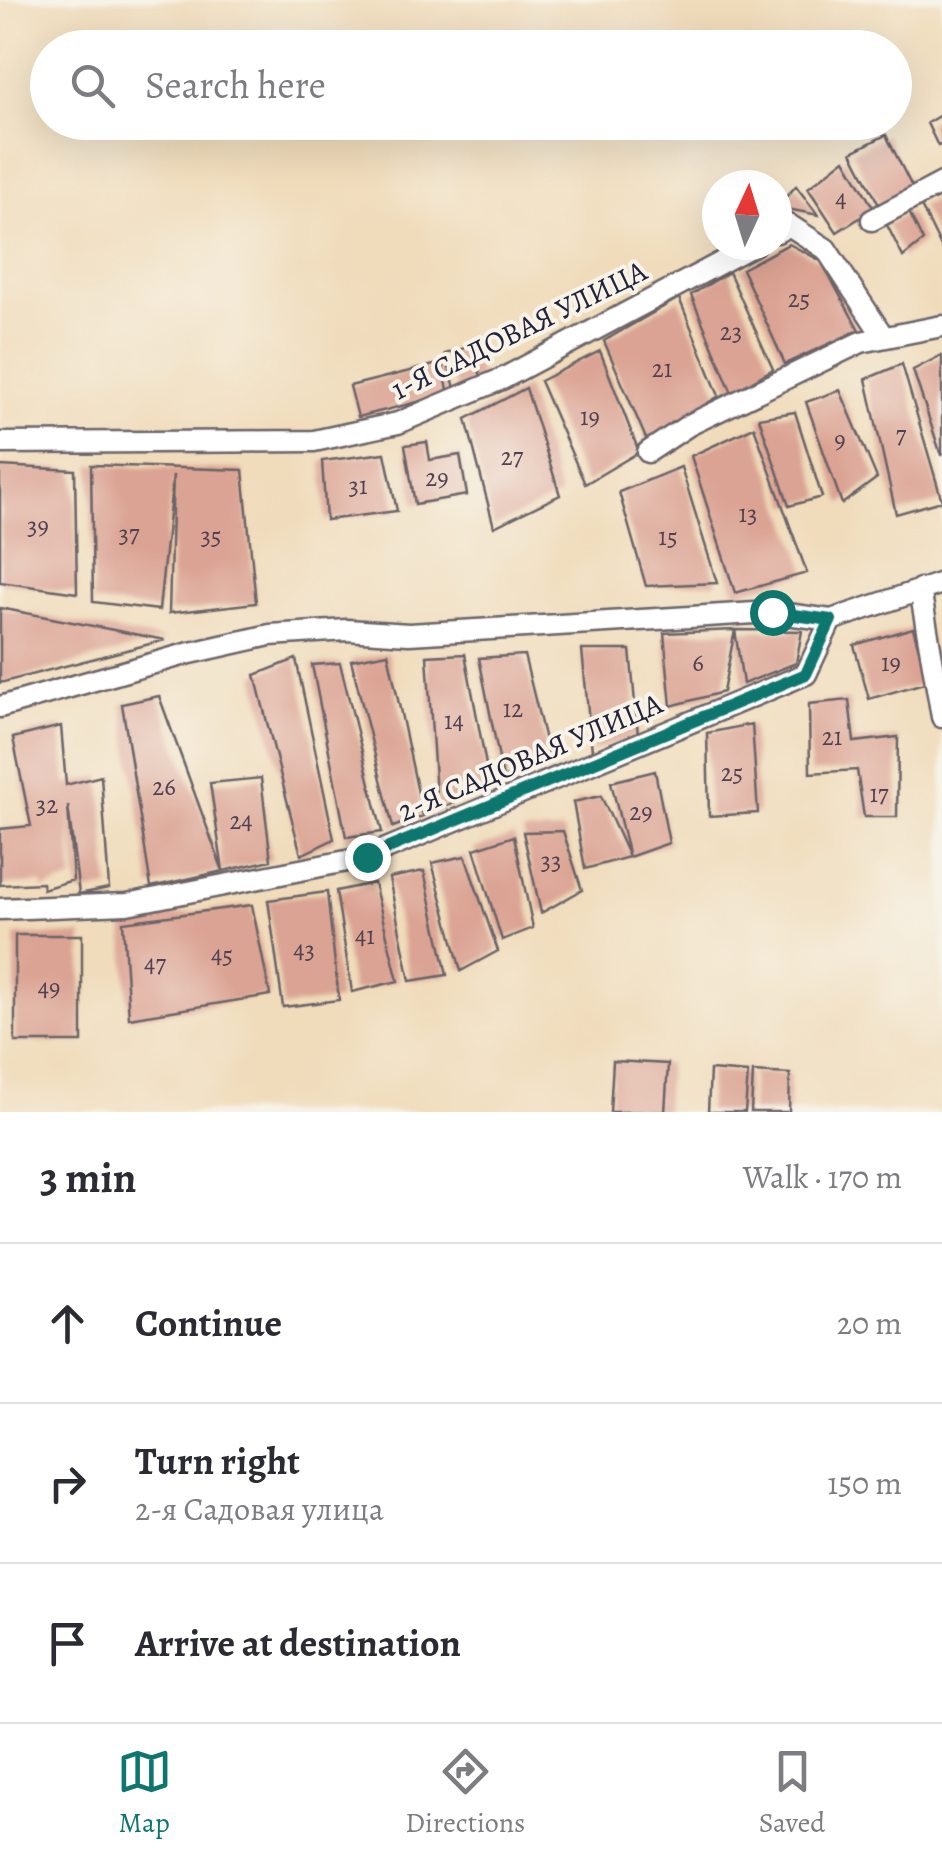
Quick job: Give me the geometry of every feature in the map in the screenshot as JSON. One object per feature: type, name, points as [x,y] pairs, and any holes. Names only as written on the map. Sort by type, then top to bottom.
[{"type":"street","points":[[872,220],[942,183]]},
{"type":"street","points":[[792,227],[826,249],[883,336]]},
{"type":"street","name":"1-Я САДОВАЯ УЛИЦА","points":[[0,443],[314,441],[398,424],[504,378],[726,260]]},
{"type":"street","points":[[648,452],[689,426],[861,342],[883,336],[900,338],[942,326]]},
{"type":"street","points":[[0,707],[186,654],[270,635],[347,630],[408,634],[772,612],[831,620],[942,583]]},
{"type":"street","points":[[920,589],[942,718]]},
{"type":"street","name":"2-Я САДОВАЯ УЛИЦА","points":[[0,909],[127,904],[367,857],[806,674],[831,620]]},
{"type":"building","points":[[942,114],[942,144],[938,146],[927,123]]},
{"type":"building","points":[[876,140],[888,140],[913,189],[879,205],[852,152]]},
{"type":"building","points":[[845,159],[874,209],[837,232],[808,188]]},
{"type":"building","points":[[796,186],[818,215],[792,210],[792,190]]},
{"type":"building","points":[[942,195],[942,249],[921,206]]},
{"type":"building","points":[[909,212],[923,241],[903,257],[887,225]]},
{"type":"building","points":[[792,246],[821,261],[859,330],[785,364],[742,269],[759,260],[792,260]]},
{"type":"building","points":[[729,272],[773,369],[732,393],[691,295]]},
{"type":"building","points":[[679,298],[719,396],[647,441],[604,341]]},
{"type":"building","points":[[471,346],[483,382],[456,391],[445,354]]},
{"type":"building","points":[[600,351],[639,452],[585,484],[540,381]]},
{"type":"building","points":[[942,355],[942,455],[941,455],[913,370]]},
{"type":"building","points":[[442,363],[449,394],[358,417],[350,386]]},
{"type":"building","points":[[902,364],[942,501],[896,514],[866,379]]},
{"type":"building","points":[[526,388],[560,495],[494,527],[466,419]]},
{"type":"building","points":[[840,390],[877,478],[842,504],[806,402]]},
{"type":"building","points":[[795,412],[822,497],[789,506],[759,418]]},
{"type":"building","points":[[754,427],[807,573],[735,593],[691,456]]},
{"type":"building","points":[[427,442],[430,460],[460,455],[467,495],[415,504],[405,445]]},
{"type":"building","points":[[385,453],[397,511],[326,520],[322,461]]},
{"type":"building","points":[[91,465],[243,470],[256,603],[169,613],[173,475],[159,610],[93,602]]},
{"type":"building","points":[[0,466],[75,470],[77,593],[0,582]]},
{"type":"building","points":[[681,467],[717,583],[646,586],[619,492]]},
{"type":"building","points":[[0,608],[165,640],[0,683]]},
{"type":"building","points":[[913,628],[928,682],[869,699],[854,645]]},
{"type":"building","points":[[735,630],[723,692],[671,706],[664,633]]},
{"type":"building","points":[[735,630],[802,631],[796,663],[743,684]]},
{"type":"building","points":[[582,650],[630,650],[638,735],[592,751]]},
{"type":"building","points":[[388,653],[423,816],[393,827],[351,660]]},
{"type":"building","points":[[465,654],[490,786],[437,810],[427,656]]},
{"type":"building","points":[[524,655],[550,760],[503,778],[479,658]]},
{"type":"building","points":[[296,659],[334,839],[301,855],[255,675]]},
{"type":"building","points":[[340,663],[382,832],[346,837],[312,665]]},
{"type":"building","points":[[159,696],[223,871],[151,887],[122,704]]},
{"type":"building","points":[[849,700],[854,742],[898,737],[897,817],[864,817],[857,770],[810,773],[809,704]]},
{"type":"building","points":[[752,724],[758,813],[709,816],[707,733]]},
{"type":"building","points":[[61,726],[66,785],[101,776],[109,888],[79,894],[68,806],[73,880],[43,889],[42,883],[0,885],[0,829],[31,826],[13,738]]},
{"type":"building","points":[[655,771],[669,843],[629,857],[611,782]]},
{"type":"building","points":[[261,778],[271,860],[223,871],[210,783]]},
{"type":"building","points":[[601,796],[629,857],[585,869],[573,802]]},
{"type":"building","points":[[563,831],[582,890],[541,913],[523,832]]},
{"type":"building","points":[[514,836],[533,928],[502,940],[474,849]]},
{"type":"building","points":[[465,856],[498,951],[461,971],[432,863]]},
{"type":"building","points":[[424,871],[447,975],[410,981],[389,878]]},
{"type":"building","points":[[374,883],[398,981],[352,992],[336,891]]},
{"type":"building","points":[[327,892],[339,1000],[283,1007],[268,900]]},
{"type":"building","points":[[252,905],[270,995],[129,1018],[123,922]]},
{"type":"building","points":[[15,935],[82,935],[82,1042],[15,1042]]},
{"type":"building","points":[[613,1061],[668,1064],[665,1112],[610,1112]]},
{"type":"building","points":[[710,1070],[748,1073],[745,1112],[708,1112]]},
{"type":"building","points":[[753,1072],[790,1074],[789,1112],[751,1112]]},
{"type":"route","points":[[367,857],[806,674],[831,620],[772,612]]}]
